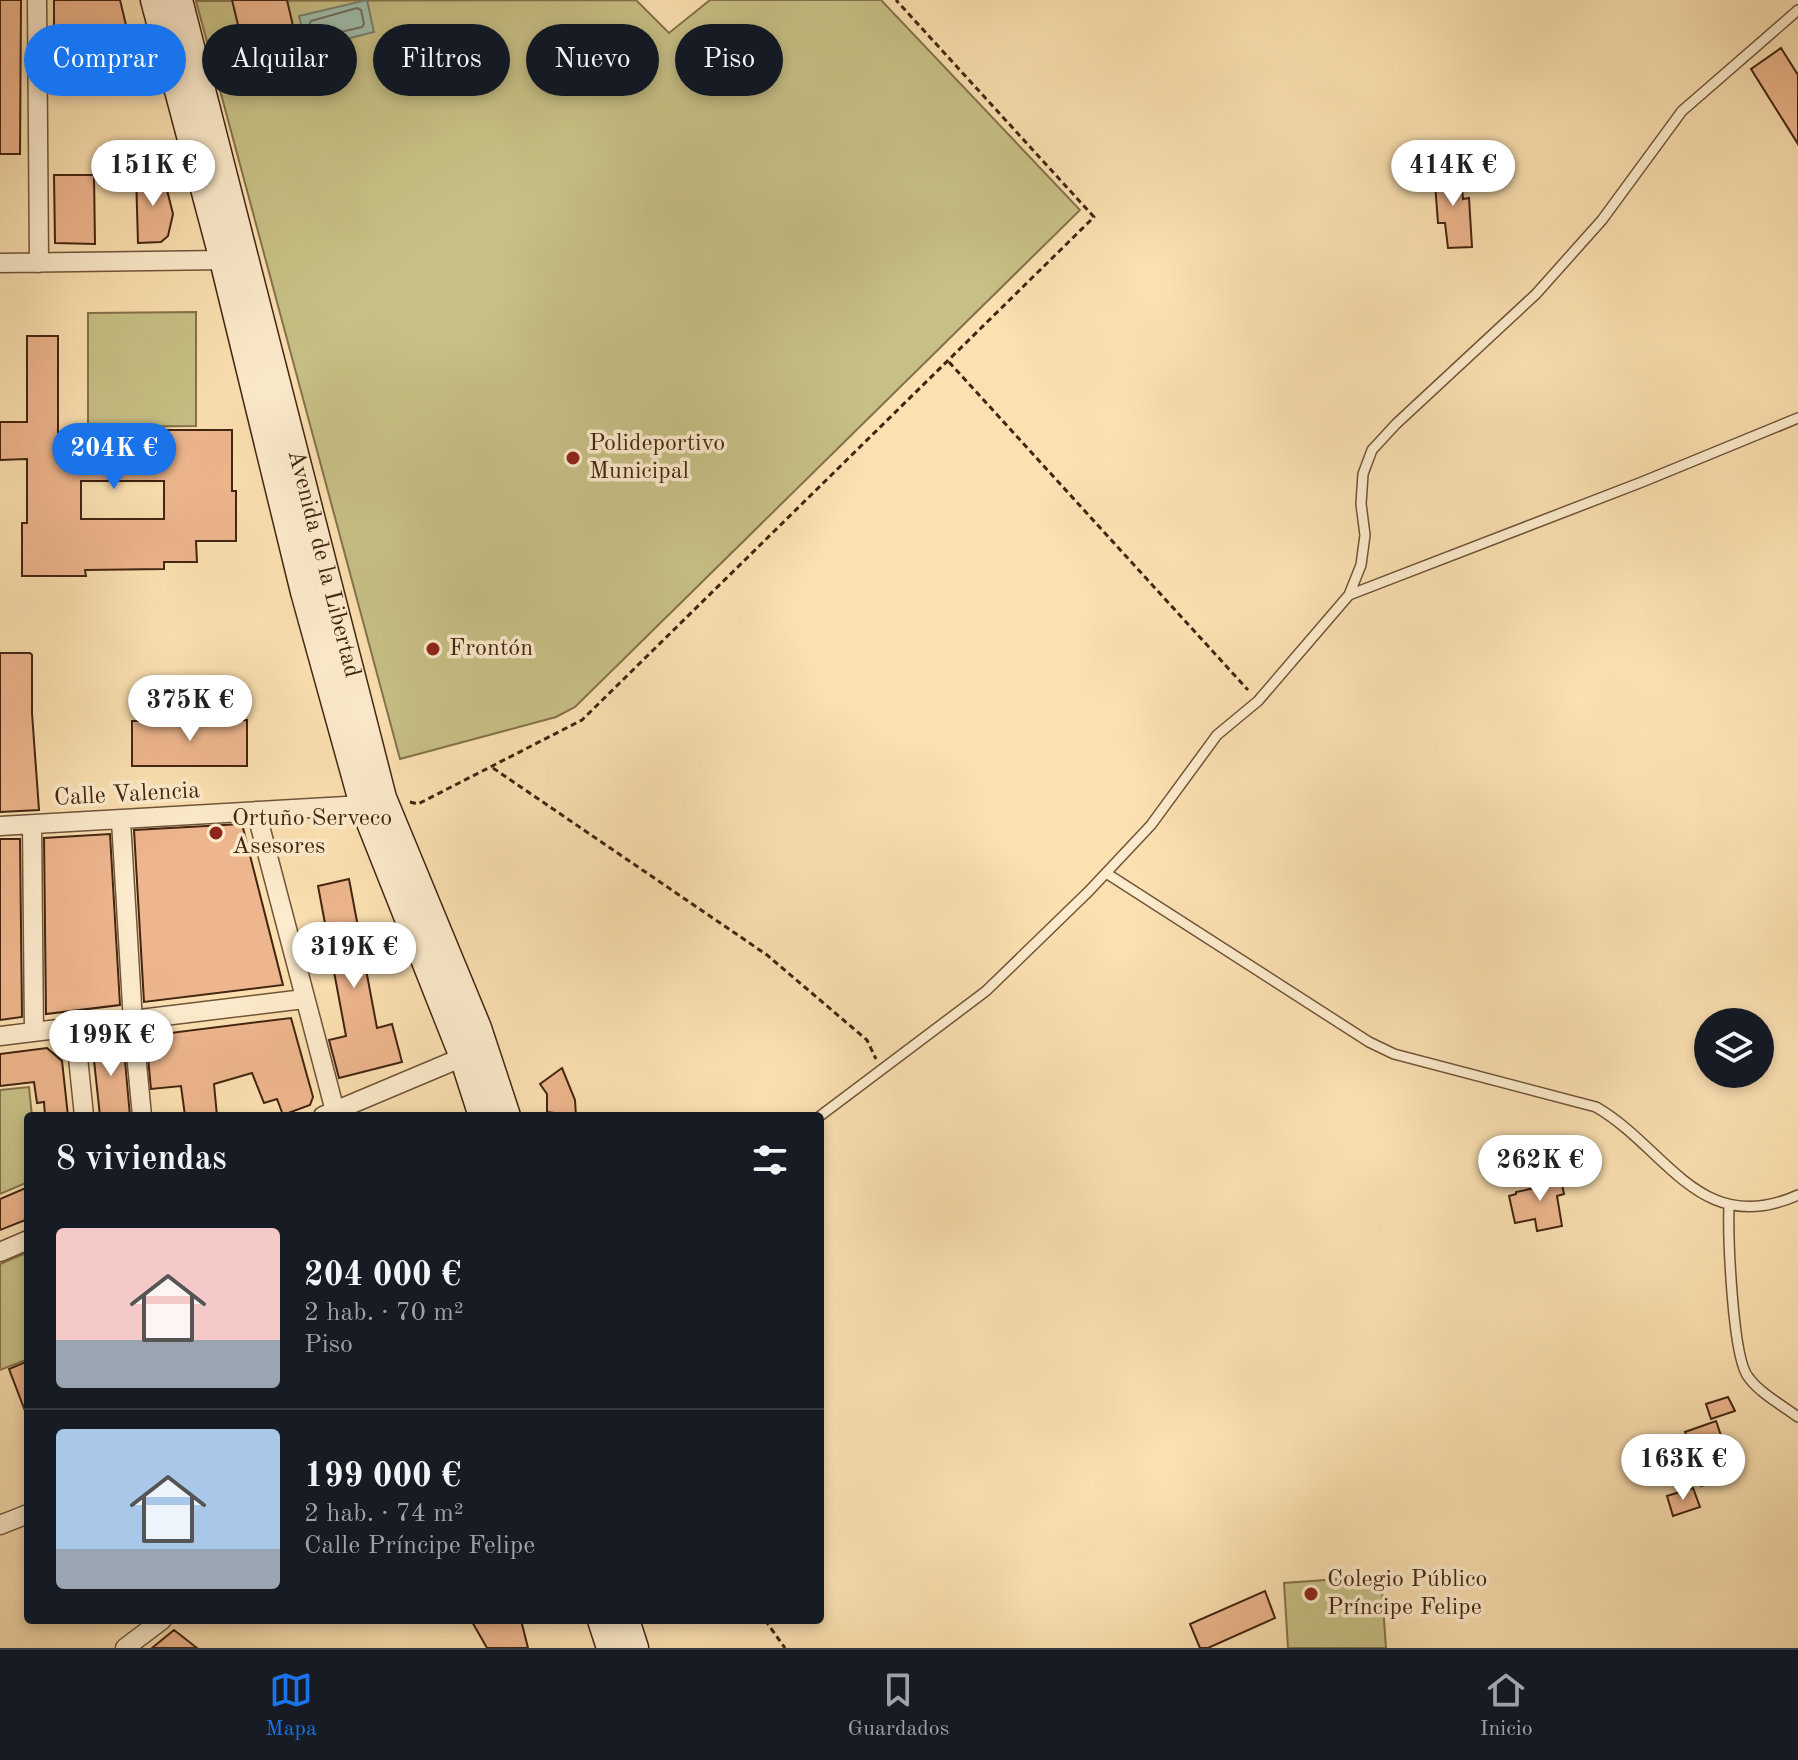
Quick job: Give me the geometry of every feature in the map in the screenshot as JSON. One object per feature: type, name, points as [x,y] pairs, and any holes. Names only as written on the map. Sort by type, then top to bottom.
[{"type":"main road","points":[[154,0],[233,257]]},
{"type":"main road","points":[[179,0],[304,592],[481,1112]]},
{"type":"main road","points":[[373,802],[478,1028],[506,1112]]},
{"type":"main road","points":[[602,1624],[610,1648]]},
{"type":"main road","points":[[627,1624],[635,1648]]},
{"type":"street","points":[[37,0],[39,263]]},
{"type":"street","points":[[0,263],[233,257]]},
{"type":"street","name":"Calle Valencia","points":[[0,826],[121,821],[373,802]]},
{"type":"street","points":[[256,811],[304,999],[329,1112]]},
{"type":"street","points":[[121,821],[142,1112]]},
{"type":"street","points":[[32,825],[34,1032]]},
{"type":"street","points":[[0,1036],[304,999]]},
{"type":"street","points":[[75,1028],[84,1112]]},
{"type":"street","points":[[334,1112],[463,1057]]},
{"type":"street","points":[[0,1252],[24,1242]]},
{"type":"street","points":[[0,1525],[24,1516]]},
{"type":"street","points":[[125,1648],[157,1624]]},
{"type":"lane","points":[[824,1113],[986,991],[1151,825],[1217,735],[1258,701],[1349,595],[1361,565],[1365,535],[1361,504],[1363,474],[1372,450],[1536,294],[1602,220],[1682,111],[1798,10]]},
{"type":"lane","points":[[1349,595],[1798,418]]},
{"type":"lane","points":[[1106,873],[1369,1042],[1394,1054],[1596,1107],[1616,1118],[1640,1143],[1697,1190],[1729,1205],[1769,1206],[1798,1195]]},
{"type":"lane","points":[[1729,1205],[1730,1270],[1743,1369],[1755,1385],[1798,1417]]},
{"type":"path","points":[[373,802],[400,799],[418,804],[582,720],[1094,217],[896,0]]},
{"type":"path","points":[[949,362],[1258,701]]},
{"type":"path","points":[[491,766],[767,955],[867,1040],[877,1060],[876,1074]]},
{"type":"path","points":[[768,1624],[785,1648]]},
{"type":"shaded area","name":"Polideportivo Municipal","points":[[636,0],[669,33],[675,28],[675,96],[783,96],[783,24],[680,24],[710,0],[881,0],[1080,210],[575,707],[556,717],[400,759],[222,96],[357,96],[357,24],[202,24],[196,1]]},
{"type":"shaded area","points":[[196,312],[196,426],[88,427],[88,313]]},
{"type":"shaded area","points":[[29,1087],[32,1112],[24,1112],[24,1184],[0,1194],[0,1090]]},
{"type":"shaded area","points":[[24,1254],[24,1361],[0,1370],[0,1264]]},
{"type":"shaded area","points":[[1381,1576],[1386,1648],[1288,1648],[1284,1583]]},
{"type":"water","points":[[367,0],[373,32],[357,36],[357,24],[301,24],[299,16]]},
{"type":"building","points":[[0,0],[21,0],[20,154],[0,154]]},
{"type":"building","points":[[54,0],[120,0],[126,24],[54,24]]},
{"type":"building","points":[[232,0],[287,0],[293,24],[238,24]]},
{"type":"building","points":[[1781,48],[1798,75],[1798,144],[1751,69]]},
{"type":"building","points":[[1460,168],[1463,199],[1469,198],[1472,247],[1448,248],[1445,223],[1438,223],[1434,170]]},
{"type":"building","points":[[136,174],[163,174],[173,214],[168,236],[161,242],[138,243]]},
{"type":"building","points":[[54,175],[94,175],[95,244],[55,243]]},
{"type":"building","points":[[27,336],[58,336],[58,457],[168,454],[168,430],[232,430],[236,541],[196,541],[197,562],[164,562],[164,569],[85,570],[86,576],[22,576],[22,523],[27,523],[27,459],[0,460],[0,422],[27,422]],"holes":[[[81,481],[164,481],[164,519],[81,519]]]},
{"type":"building","points":[[0,653],[32,655],[32,713],[39,810],[0,812]]},
{"type":"building","points":[[247,720],[247,766],[132,766],[132,721]]},
{"type":"building","points":[[242,824],[283,985],[144,1002],[134,830]]},
{"type":"building","points":[[110,834],[120,1005],[46,1014],[44,838]]},
{"type":"building","points":[[0,839],[20,839],[22,1017],[0,1020]]},
{"type":"building","points":[[349,879],[377,1028],[392,1024],[402,1062],[339,1078],[329,1040],[346,1036],[318,886]]},
{"type":"building","points":[[291,1018],[313,1097],[310,1105],[282,1112],[277,1099],[264,1103],[252,1073],[214,1084],[217,1112],[184,1112],[181,1086],[151,1089],[146,1036]]},
{"type":"building","points":[[123,1039],[130,1112],[100,1112],[92,1042]]},
{"type":"building","points":[[47,1048],[62,1061],[68,1112],[45,1112],[44,1102],[37,1103],[34,1082],[0,1086],[0,1054]]},
{"type":"building","points":[[562,1068],[575,1100],[576,1112],[547,1112],[547,1094],[540,1084]]},
{"type":"building","points":[[1559,1170],[1564,1194],[1557,1196],[1562,1226],[1537,1231],[1535,1219],[1515,1223],[1509,1196],[1545,1186],[1543,1173]]},
{"type":"building","points":[[24,1189],[24,1221],[0,1230],[0,1199]]},
{"type":"building","points":[[24,1363],[24,1408],[9,1369]]},
{"type":"building","points":[[1728,1397],[1735,1411],[1711,1419],[1706,1404]]},
{"type":"building","points":[[1716,1421],[1735,1476],[1701,1486],[1685,1432]]},
{"type":"building","points":[[1693,1488],[1700,1507],[1673,1516],[1667,1496]]},
{"type":"building","points":[[1265,1591],[1275,1618],[1208,1648],[1200,1648],[1190,1624]]},
{"type":"building","points":[[473,1624],[522,1624],[528,1648],[487,1648]]},
{"type":"building","points":[[174,1630],[197,1648],[152,1648]]},
{"type":"place","name":"Polideportivo Municipal","points":[[573,458]]},
{"type":"place","name":"Frontón","points":[[433,649]]},
{"type":"place","name":"Ortuño Serveco Asesores","points":[[216,833]]},
{"type":"place","name":"Colegio Público Príncipe Felipe","points":[[1311,1594]]}]
